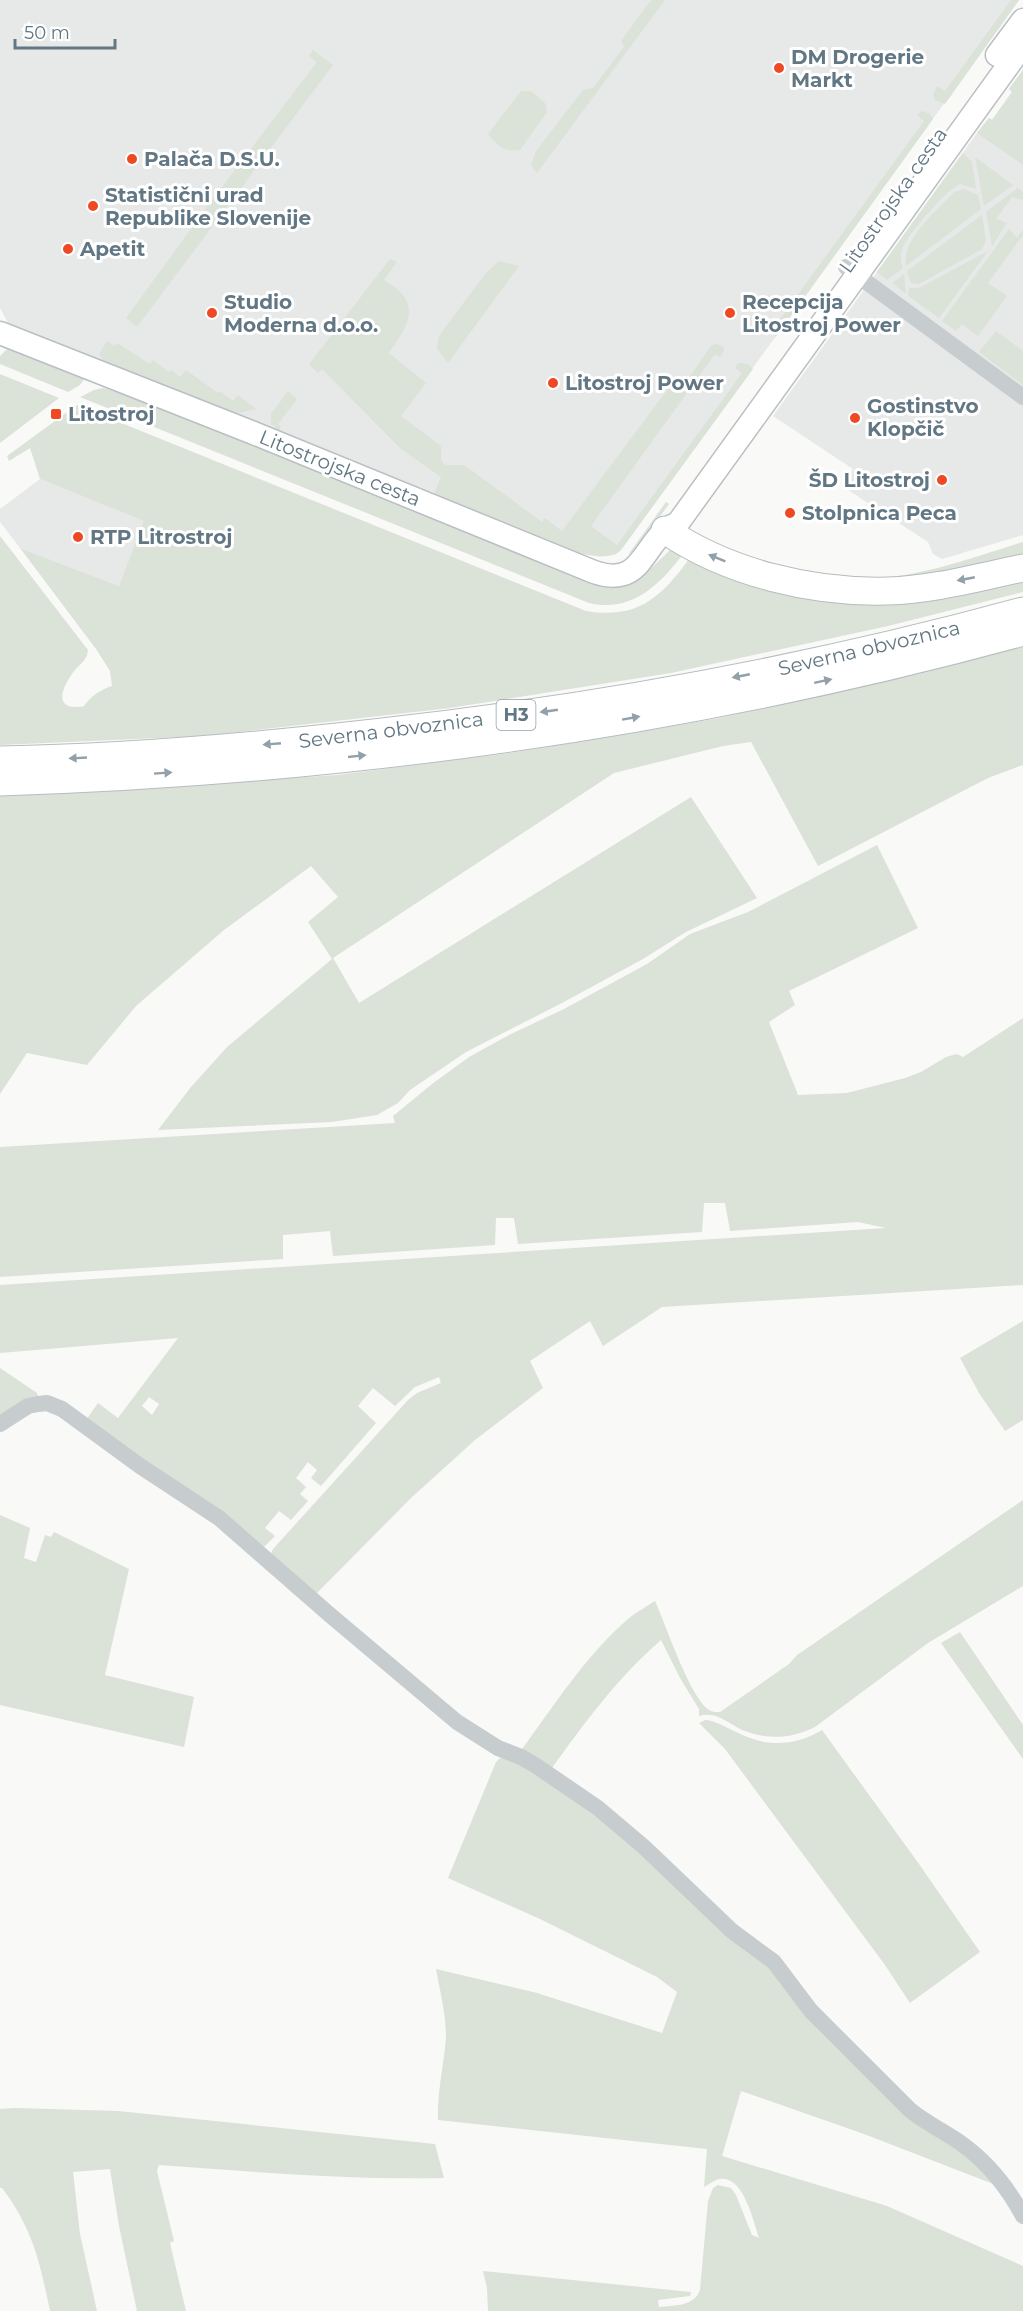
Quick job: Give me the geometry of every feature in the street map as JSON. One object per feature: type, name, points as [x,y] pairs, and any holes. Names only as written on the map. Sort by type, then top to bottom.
[{"type":"highway","points":[[665,530],[697,549],[736,566],[773,577],[861,591],[890,591],[922,587],[1023,568]]},
{"type":"highway","name":"Severna obvoznica","points":[[0,760],[220,749],[448,725],[564,708],[780,669],[901,642],[1023,611]]},
{"type":"highway","name":"Severna obvoznica","points":[[0,782],[168,773],[277,764],[394,752],[562,729],[788,688],[895,665],[1023,632]]},
{"type":"main road","name":"Litostrojska cesta","points":[[0,333],[272,440],[599,573],[618,575],[634,569],[665,530],[667,515],[719,454],[851,270],[1023,20]]},
{"type":"main road","name":"Litostrojska cesta","points":[[851,270],[1023,45]]},
{"type":"street","points":[[851,270],[1023,397]]},
{"type":"street","points":[[0,1424],[28,1406],[47,1403],[62,1409],[140,1466],[219,1518],[457,1722],[498,1748],[521,1756],[598,1808],[644,1846],[732,1931],[774,1962],[811,2011],[910,2110],[923,2121],[973,2152],[1005,2186],[1023,2216]]},
{"type":"shaded area","points":[[0,0],[1019,0],[621,550],[615,555],[597,556],[579,553],[8,323],[0,308]]},
{"type":"shaded area","points":[[651,0],[665,0],[537,173],[531,165],[536,151],[583,90],[593,88],[624,47],[621,41]]},
{"type":"shaded area","points":[[1011,0],[1019,0],[945,104],[935,100],[933,95],[937,86],[945,91]]},
{"type":"shaded area","points":[[313,50],[333,65],[137,327],[126,318],[317,62],[309,56]]},
{"type":"shaded area","points":[[1023,70],[1023,535],[942,559],[933,554],[928,542],[842,486],[853,469],[773,416],[977,133],[989,118],[992,120],[1012,92],[1009,89]]},
{"type":"shaded area","points":[[1023,70],[1023,165],[977,133],[989,118],[992,120],[1012,92],[1009,89]]},
{"type":"shaded area","points":[[521,91],[531,91],[546,104],[547,112],[520,150],[505,149],[488,134]]},
{"type":"shaded area","points":[[922,111],[930,114],[933,119],[776,337],[770,333],[924,121],[917,115]]},
{"type":"shaded area","points":[[963,153],[972,162],[976,189],[960,184],[937,203],[905,242],[901,254],[903,268],[887,280],[877,272]]},
{"type":"shaded area","points":[[975,157],[1013,185],[984,206]]},
{"type":"shaded area","points":[[1018,188],[1023,192],[1023,200],[1012,197],[996,219],[1007,223],[992,246],[986,212]]},
{"type":"shaded area","points":[[964,189],[978,195],[981,209],[906,266],[909,246],[922,226],[954,192]]},
{"type":"shaded area","points":[[982,215],[986,240],[982,249],[919,284],[911,283],[907,271]]},
{"type":"shaded area","points":[[1009,229],[1017,238],[1023,229],[1023,235],[988,283],[1007,296],[978,336],[962,324],[956,331],[942,321]]},
{"type":"shaded area","points":[[988,251],[939,318],[908,296],[909,288],[919,288]]},
{"type":"shaded area","points":[[390,259],[397,262],[384,280],[401,293],[409,311],[406,326],[389,353],[426,383],[401,416],[441,446],[441,460],[445,465],[467,467],[542,522],[545,518],[562,531],[676,378],[685,383],[711,346],[716,344],[724,347],[720,357],[715,354],[591,526],[617,545],[742,373],[735,368],[738,363],[748,364],[753,369],[621,550],[606,556],[579,553],[434,494],[441,477],[401,449],[322,369],[318,373],[309,364]]},
{"type":"shaded area","points":[[499,261],[519,266],[448,363],[437,349],[439,336],[485,274]]},
{"type":"shaded area","points":[[904,274],[906,294],[892,283]]},
{"type":"shaded area","points":[[996,331],[1023,351],[1023,385],[979,352]]},
{"type":"shaded area","points":[[107,341],[114,346],[117,343],[150,364],[153,360],[180,377],[186,370],[218,393],[220,391],[233,401],[238,395],[256,409],[235,414],[104,361],[99,354]]},
{"type":"shaded area","points":[[7,349],[22,352],[86,377],[80,385],[68,392],[0,364],[0,356]]},
{"type":"shaded area","points":[[0,374],[59,398],[0,443]]},
{"type":"shaded area","points":[[103,388],[134,396],[607,587],[624,586],[639,580],[670,550],[683,554],[665,576],[643,594],[618,604],[589,603],[80,397]]},
{"type":"shaded area","points":[[288,391],[297,399],[278,424],[281,426],[278,433],[274,425],[271,425],[271,414]]},
{"type":"shaded area","points":[[77,405],[586,611],[605,613],[636,608],[660,593],[692,555],[765,580],[1023,576],[1023,592],[888,626],[671,673],[450,708],[204,736],[0,745],[0,536],[88,650],[84,660],[66,683],[62,696],[63,701],[74,707],[84,706],[96,694],[112,686],[110,671],[96,649],[20,548],[119,586],[144,521],[40,479],[30,448],[9,461],[7,456]]},
{"type":"shaded area","points":[[40,479],[145,521],[119,586],[20,548],[0,522],[0,509]]},
{"type":"shaded area","points":[[666,502],[669,504],[636,549],[628,555]]},
{"type":"shaded area","points":[[1023,542],[1023,563],[926,581],[871,578],[924,571]]},
{"type":"shaded area","points":[[758,562],[807,572],[834,576],[787,573]]},
{"type":"shaded area","points":[[1023,647],[1023,765],[988,778],[818,866],[751,742],[723,746],[614,773],[333,958],[359,1003],[691,797],[757,898],[686,932],[643,959],[466,1052],[410,1090],[398,1103],[377,1115],[332,1122],[158,1130],[191,1087],[227,1047],[332,959],[308,922],[338,897],[311,866],[224,930],[136,1006],[87,1065],[27,1053],[0,1094],[0,796],[337,775],[510,753],[714,719],[919,674]]},
{"type":"shaded area","points":[[877,845],[918,928],[789,991],[795,1005],[769,1022],[798,1095],[847,1093],[905,1078],[921,1072],[946,1057],[957,1054],[963,1057],[1023,1018],[1023,1285],[662,1307],[603,1346],[590,1321],[530,1361],[543,1388],[475,1440],[411,1498],[314,1596],[270,1556],[273,1549],[408,1400],[417,1393],[441,1383],[439,1377],[415,1387],[395,1406],[373,1388],[358,1406],[376,1423],[321,1486],[311,1478],[317,1470],[308,1462],[296,1478],[306,1487],[300,1494],[308,1501],[291,1520],[279,1511],[265,1528],[275,1536],[265,1546],[260,1546],[86,1420],[98,1403],[118,1418],[178,1338],[0,1353],[0,1285],[886,1228],[858,1222],[730,1231],[725,1203],[704,1203],[702,1232],[518,1244],[514,1218],[496,1218],[495,1245],[333,1256],[330,1231],[283,1235],[283,1259],[0,1277],[0,1147],[395,1123],[393,1116],[469,1057],[647,964],[690,934],[748,912]],"holes":[[[149,1397],[159,1404],[152,1415],[142,1406]]]},
{"type":"shaded area","points":[[1023,1321],[1023,1420],[1005,1431],[979,1393],[960,1358]]},
{"type":"shaded area","points":[[0,1368],[37,1393],[39,1399],[0,1420]]},
{"type":"shaded area","points":[[1023,1500],[1023,1586],[928,1643],[815,1727],[788,1736],[770,1737],[742,1730],[717,1716],[699,1716],[699,1709],[661,1640],[615,1686],[549,1772],[520,1752],[598,1649],[628,1619],[655,1601],[695,1693],[703,1705],[711,1711],[720,1712],[789,1664],[797,1655]]},
{"type":"shaded area","points":[[0,1515],[30,1528],[24,1558],[36,1562],[45,1535],[51,1537],[54,1532],[129,1569],[105,1675],[194,1697],[184,1747],[0,1705]]},
{"type":"shaded area","points":[[960,1632],[1023,1725],[1023,1759],[941,1643]]},
{"type":"shaded area","points":[[705,1720],[747,1737],[779,1743],[801,1740],[822,1730],[980,1952],[910,2003],[885,1965],[725,1749],[699,1723]]},
{"type":"shaded area","points":[[502,1756],[512,1756],[590,1808],[764,1960],[1001,2187],[864,2134],[741,2091],[722,2156],[887,2206],[1023,2266],[1023,2311],[488,2311],[487,2288],[483,2271],[691,2292],[690,2296],[658,2300],[659,2307],[693,2300],[700,2290],[708,2201],[713,2188],[718,2185],[731,2188],[752,2235],[759,2238],[746,2201],[735,2185],[728,2180],[720,2179],[704,2187],[707,2149],[438,2120],[446,2037],[444,2011],[436,1969],[537,1993],[662,2033],[677,1992],[657,1977],[540,1919],[448,1878],[496,1762]]},
{"type":"shaded area","points":[[0,2109],[118,2111],[435,2144],[444,2178],[337,2177],[159,2165],[157,2171],[174,2241],[170,2243],[186,2311],[137,2311],[119,2226],[110,2169],[73,2172],[80,2234],[97,2311],[50,2311],[34,2246],[13,2203],[0,2188]]},
{"type":"place","name":"DM Drogerie Markt","points":[[779,68]]},
{"type":"place","name":"Palača D.S.U.","points":[[132,159]]},
{"type":"place","name":"Statistični urad Republike Slovenije","points":[[93,206]]},
{"type":"place","name":"Apetit","points":[[68,249]]},
{"type":"place","name":"Studio Moderna d.o.o.","points":[[212,313]]},
{"type":"place","name":"Recepcija Litostroj Power","points":[[730,313]]},
{"type":"place","name":"Litostroj Power","points":[[553,383]]},
{"type":"place","name":"Litostroj","points":[[56,414]]},
{"type":"place","name":"Gostinstvo Klopčič","points":[[855,418]]},
{"type":"place","name":"ŠD Litostroj","points":[[942,480]]},
{"type":"place","name":"Stolpnica Peca","points":[[790,513]]},
{"type":"place","name":"RTP Litrostroj","points":[[78,537]]}]
